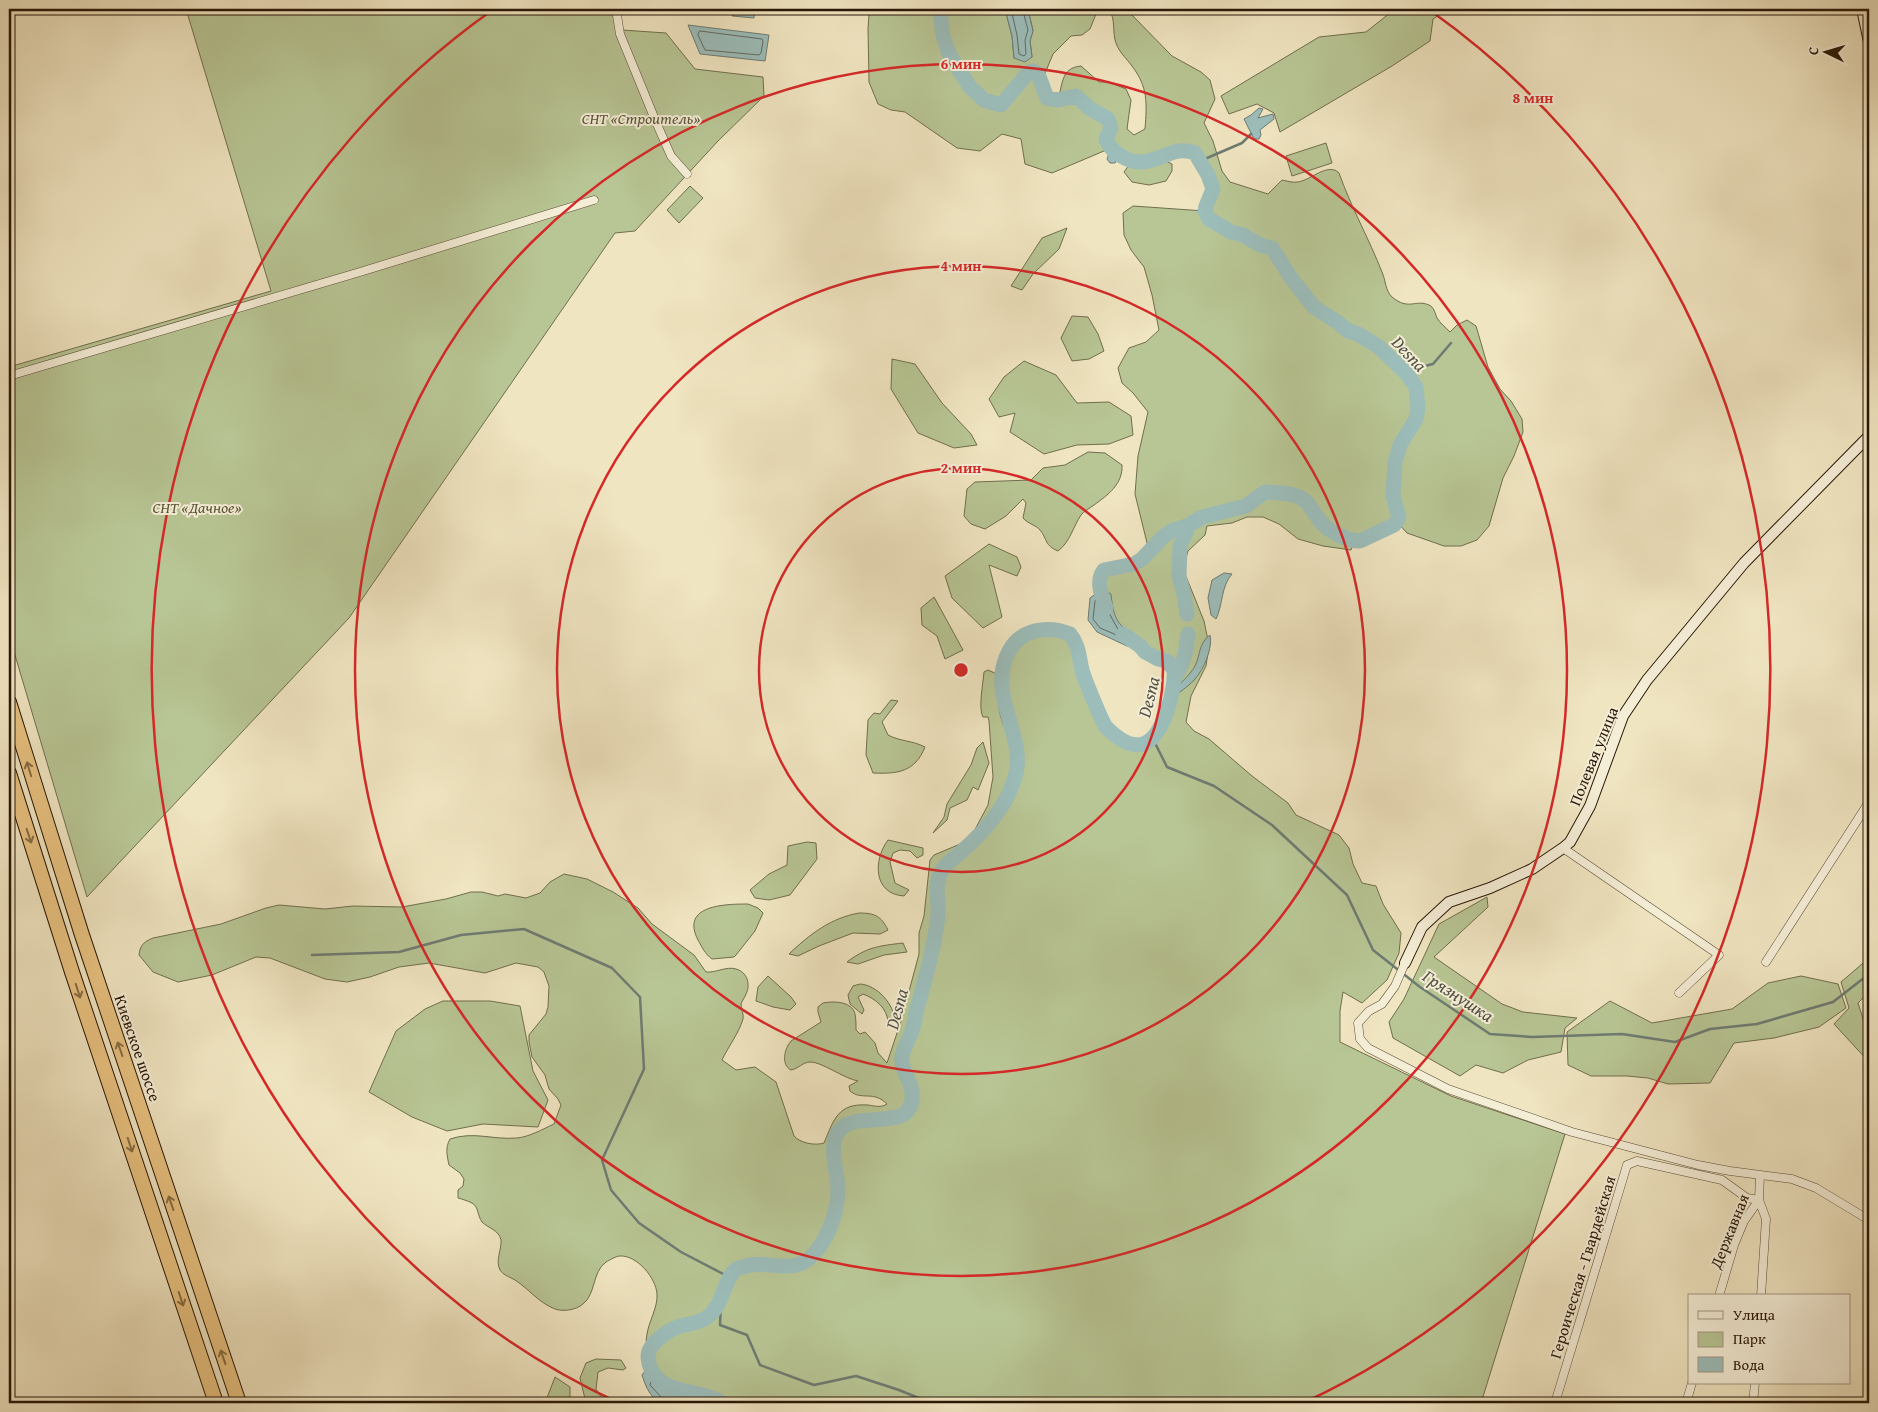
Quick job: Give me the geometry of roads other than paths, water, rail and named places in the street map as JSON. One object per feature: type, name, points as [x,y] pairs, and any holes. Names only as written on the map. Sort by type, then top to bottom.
[{"type":"highway","name":"Киевское шоссе","points":[[9,702],[82,935],[238,1403]]},
{"type":"highway","points":[[9,773],[72,972],[216,1403]]},
{"type":"street","points":[[616,9],[620,34],[671,156],[687,174]]},
{"type":"street","points":[[1862,9],[1869,42]]},
{"type":"street","points":[[9,376],[360,272],[594,200]]},
{"type":"street","name":"Полевая улица","points":[[1405,963],[1422,927],[1449,902],[1490,888],[1532,869],[1570,842],[1590,806],[1623,716],[1647,680],[1744,563],[1869,436]]},
{"type":"street","points":[[1766,962],[1869,802]]},
{"type":"street","points":[[1563,848],[1718,955],[1679,993]]},
{"type":"street","points":[[1405,963],[1395,986],[1382,1004],[1369,1011],[1358,1023],[1360,1039],[1368,1048],[1448,1089],[1572,1132],[1698,1165],[1792,1180],[1816,1188],[1869,1220]]},
{"type":"street","name":"Героическая - Гвардейская","points":[[1555,1403],[1627,1166],[1637,1161],[1722,1180],[1747,1198],[1759,1200]]},
{"type":"street","name":"Державная","points":[[1720,1294],[1734,1245],[1744,1221],[1759,1200],[1760,1175]]},
{"type":"street","points":[[1759,1200],[1766,1219],[1761,1294]]},
{"type":"street","points":[[1686,1403],[1692,1384]]},
{"type":"street","points":[[1753,1403],[1755,1384]]},
{"type":"water","points":[[732,9],[755,9],[754,18],[732,16]]},
{"type":"water","points":[[1005,9],[1030,9],[1029,14],[1033,31],[1030,41],[1032,57],[1025,62],[1014,58],[1012,36]]},
{"type":"water","points":[[688,25],[769,35],[765,61],[700,54]]},
{"type":"water","points":[[1259,108],[1263,109],[1258,118],[1273,114],[1274,119],[1260,130],[1261,135],[1259,139],[1254,139],[1244,119]]},
{"type":"water","points":[[1111,148],[1119,155],[1115,163],[1110,163],[1107,159]]},
{"type":"water","points":[[1224,573],[1232,574],[1226,584],[1216,619],[1211,615],[1208,598],[1212,580]]},
{"type":"water","points":[[1101,590],[1101,592],[1106,591],[1111,594],[1115,616],[1121,625],[1139,639],[1140,646],[1127,646],[1097,632],[1088,620],[1090,598]]},
{"type":"water","points":[[1210,635],[1209,652],[1202,670],[1188,686],[1180,692],[1176,691],[1195,666],[1203,642]]},
{"type":"water","points":[[649,1366],[661,1381],[691,1393],[684,1400],[675,1404],[665,1404],[656,1400],[649,1391],[642,1375]]},
{"type":"waterway","name":"Desna","points":[[940,9],[943,36],[949,54],[970,87],[984,100],[1001,105],[1028,73],[1033,71],[1038,74],[1047,98],[1058,100],[1076,96],[1089,108],[1108,119],[1111,128],[1106,139],[1112,149],[1121,156],[1132,161],[1142,162],[1177,152],[1195,153],[1208,175],[1213,189],[1205,211],[1209,219],[1231,232],[1243,235],[1260,245],[1272,248],[1291,278],[1314,307],[1348,331],[1358,334],[1379,347],[1407,374],[1416,387],[1418,408],[1416,419],[1400,445],[1395,462],[1393,497],[1399,517],[1394,525],[1360,541],[1350,539],[1325,526],[1303,499],[1289,494],[1265,492],[1246,506],[1202,517],[1189,525],[1171,531],[1142,559],[1134,564],[1104,570],[1101,574],[1100,584],[1106,608]]},
{"type":"waterway","points":[[1200,161],[1242,143],[1251,134]]},
{"type":"waterway","points":[[1404,372],[1433,364],[1451,343]]},
{"type":"waterway","points":[[1187,614],[1179,576],[1180,546],[1189,525]]},
{"type":"waterway","name":"Desna","points":[[722,1403],[706,1396],[672,1387],[657,1378],[649,1364],[649,1350],[657,1340],[671,1330],[707,1318],[715,1310],[730,1277],[737,1269],[760,1264],[791,1266],[801,1264],[811,1257],[824,1240],[831,1226],[835,1211],[838,1189],[834,1148],[838,1133],[843,1127],[852,1123],[897,1117],[905,1113],[911,1105],[912,1093],[903,1067],[902,1057],[913,1028],[937,926],[937,887],[939,877],[945,866],[978,836],[1002,807],[1013,785],[1016,773],[1015,743],[1003,698],[1002,682],[1003,667],[1009,651],[1020,638],[1036,631],[1053,630],[1070,634],[1077,647],[1086,682],[1106,727],[1127,743],[1137,745],[1152,739],[1163,721],[1172,694],[1174,670],[1167,661],[1158,659],[1145,652],[1123,634]]},
{"type":"waterway","points":[[1175,676],[1183,661],[1188,634]]},
{"type":"waterway","name":"Грязнушка","points":[[1153,739],[1167,767],[1214,786],[1272,825],[1347,895],[1373,950],[1420,987],[1490,1034],[1532,1037],[1622,1034],[1675,1042],[1710,1029],[1757,1024],[1833,1002],[1869,974]]},
{"type":"waterway","points":[[312,955],[399,952],[461,935],[524,929],[612,968],[640,997],[644,1069],[602,1160],[611,1190],[639,1223],[681,1252],[729,1277]]},
{"type":"waterway","points":[[721,1301],[720,1325],[747,1335],[760,1365],[814,1385],[856,1376],[931,1403]]},
{"type":"waterway","points":[[960,1403],[967,1399],[989,1403]]},
{"type":"park label","name":"СНТ «Строитель»","points":[[641,118]]},
{"type":"park label","name":"СНТ «Дачное»","points":[[197,507]]}]
